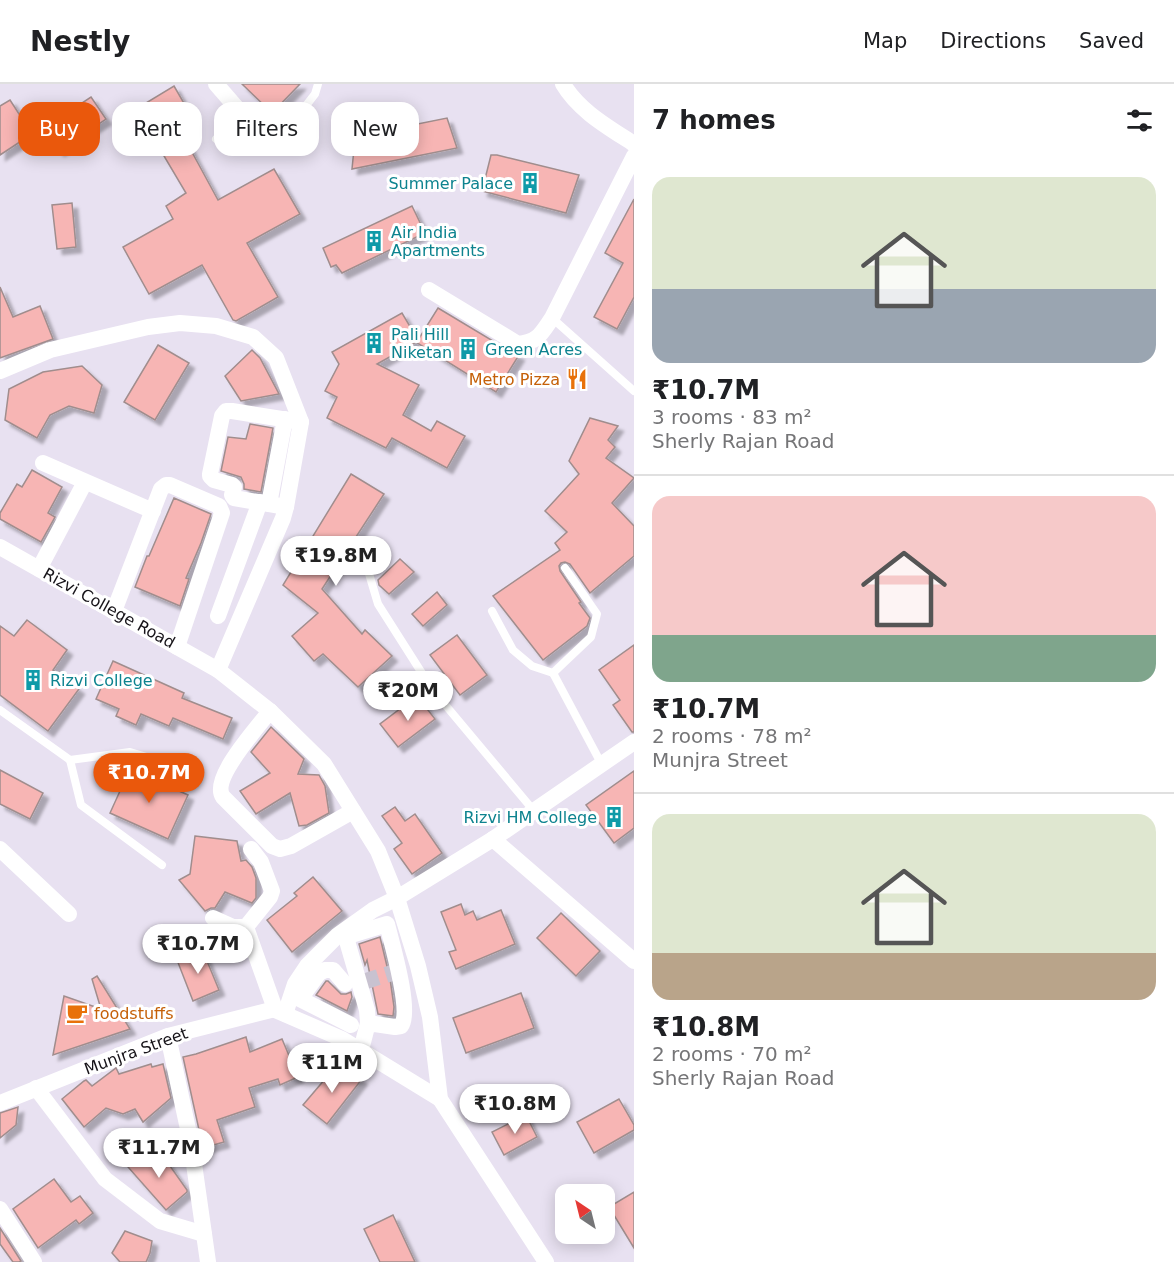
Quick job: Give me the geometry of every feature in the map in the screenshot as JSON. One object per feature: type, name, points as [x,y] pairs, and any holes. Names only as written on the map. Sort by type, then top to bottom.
[{"type":"street","points":[[216,84],[232,102]]},
{"type":"street","points":[[563,84],[592,117],[634,144]]},
{"type":"street","points":[[429,290],[518,344],[530,343],[540,336],[552,318],[634,156]]},
{"type":"street","points":[[0,371],[50,350],[148,327],[180,323],[216,326],[253,337],[276,358],[293,421],[272,505],[218,616]]},
{"type":"street","points":[[218,670],[283,518],[272,505],[234,498],[232,484],[214,480],[210,476],[222,416],[229,411],[293,421]]},
{"type":"street","points":[[43,463],[153,511]]},
{"type":"street","points":[[39,569],[86,482]]},
{"type":"street","points":[[114,611],[161,489],[170,485],[219,506],[222,513],[177,647]]},
{"type":"street","name":"Rizvi College Road","points":[[0,547],[218,670],[270,711],[324,764],[378,851],[404,918],[430,1017],[440,1099]]},
{"type":"street","points":[[270,711],[227,767],[220,785],[220,793],[223,797],[272,846],[280,849],[291,846],[353,811]]},
{"type":"street","points":[[283,1002],[308,966],[338,935],[373,910],[397,898],[493,839],[634,742]]},
{"type":"street","points":[[493,839],[634,961]]},
{"type":"street","points":[[0,849],[69,914]]},
{"type":"street","points":[[246,927],[270,897],[272,891],[261,862],[251,849]]},
{"type":"street","points":[[213,918],[233,927],[246,927]]},
{"type":"street","points":[[354,1025],[368,1010],[356,983],[348,938],[351,935],[404,918]]},
{"type":"street","points":[[246,927],[283,1002],[354,1025],[395,1027],[401,1026],[405,1020],[405,1001],[396,972],[387,924]]},
{"type":"street","points":[[396,972],[418,966]]},
{"type":"street","points":[[283,1002],[301,997],[323,970],[333,970],[356,983]]},
{"type":"street","name":"Munjra Street","points":[[0,1103],[168,1036],[283,1002]]},
{"type":"street","points":[[405,1020],[430,1017]]},
{"type":"street","points":[[354,1025],[361,1050],[440,1099],[546,1262]]},
{"type":"street","points":[[354,1025],[361,1050]]},
{"type":"street","points":[[168,1036],[191,1143],[208,1262]]},
{"type":"street","points":[[36,1088],[105,1179],[160,1221],[204,1234]]},
{"type":"street","points":[[0,1209],[34,1262]]},
{"type":"lane","points":[[309,102],[315,94],[318,84]]},
{"type":"lane","points":[[552,318],[634,391]]},
{"type":"lane","points":[[367,567],[378,604],[432,690],[534,811]]},
{"type":"lane","points":[[553,673],[591,637],[597,614],[565,568]]},
{"type":"lane","points":[[492,611],[513,650],[532,666],[553,673],[602,765]]},
{"type":"lane","points":[[0,710],[70,760],[81,805],[162,865]]},
{"type":"lane","points":[[70,760],[130,752],[150,758]]},
{"type":"building","points":[[242,84],[300,84],[283,102],[261,102]]},
{"type":"building","points":[[174,86],[183,102],[148,102]]},
{"type":"building","points":[[91,97],[94,102],[83,102]]},
{"type":"building","points":[[10,100],[18,112],[18,143],[0,155],[0,106]]},
{"type":"building","points":[[100,110],[106,119],[100,123]]},
{"type":"building","points":[[447,118],[457,148],[419,156],[419,124]]},
{"type":"building","name":"Summer Palace","points":[[491,155],[579,175],[566,213],[482,191]]},
{"type":"building","points":[[164,156],[194,156],[218,200],[274,169],[300,214],[247,243],[278,297],[236,321],[233,320],[202,265],[149,294],[123,247],[173,219],[166,206],[186,193]]},
{"type":"building","points":[[353,156],[417,156],[352,169]]},
{"type":"building","points":[[634,199],[634,297],[617,329],[594,317],[623,263],[605,253]]},
{"type":"building","points":[[72,203],[76,247],[57,249],[52,205]]},
{"type":"building","name":"Air India Apartments","points":[[412,206],[425,233],[342,273],[336,265],[331,267],[323,248]]},
{"type":"building","points":[[0,287],[13,317],[40,306],[53,339],[0,358]]},
{"type":"building","points":[[438,308],[519,355],[496,392],[416,342],[377,364],[419,385],[403,415],[431,431],[437,421],[465,436],[447,468],[392,438],[386,448],[327,418],[337,397],[325,391],[339,364],[332,352],[402,313],[418,340]]},
{"type":"building","points":[[158,345],[189,363],[155,420],[124,402]]},
{"type":"building","points":[[252,350],[260,358],[279,394],[241,401],[225,376]]},
{"type":"building","points":[[82,366],[102,385],[94,413],[69,406],[50,415],[37,438],[5,420],[9,389],[43,372]]},
{"type":"building","points":[[590,418],[618,426],[608,440],[615,447],[606,458],[634,478],[612,503],[634,526],[634,556],[590,593],[570,564],[561,563],[560,571],[590,618],[587,626],[543,660],[493,596],[560,550],[555,543],[567,532],[545,511],[579,474],[569,461]]},
{"type":"building","points":[[250,424],[273,428],[261,492],[244,489],[241,477],[221,471],[228,437],[246,439]]},
{"type":"building","points":[[32,470],[62,487],[48,513],[55,517],[41,542],[0,519],[0,513],[17,484],[22,487]]},
{"type":"building","points":[[351,474],[384,494],[322,589],[362,634],[365,630],[392,656],[358,687],[323,654],[314,661],[292,636],[318,613],[283,585]]},
{"type":"building","points":[[174,498],[211,514],[186,578],[189,579],[180,606],[135,587]]},
{"type":"building","points":[[400,559],[414,572],[389,594],[379,585],[378,580]]},
{"type":"building","points":[[437,592],[447,605],[423,626],[412,614]]},
{"type":"building","name":"Rizvi College","points":[[27,620],[67,650],[53,670],[79,689],[48,731],[0,695],[0,626],[14,636]]},
{"type":"building","points":[[457,635],[487,675],[460,695],[430,655]]},
{"type":"building","points":[[634,645],[634,732],[632,732],[613,705],[620,700],[599,670]]},
{"type":"building","points":[[113,661],[184,693],[182,698],[232,718],[223,739],[173,718],[169,726],[141,714],[136,725],[116,716],[119,709],[96,699]]},
{"type":"building","points":[[417,696],[435,719],[398,747],[380,724]]},
{"type":"building","points":[[271,727],[304,759],[298,774],[319,775],[325,786],[329,813],[307,825],[299,826],[290,793],[256,814],[240,791],[270,773],[251,752]]},
{"type":"building","points":[[130,769],[188,795],[168,839],[110,813]]},
{"type":"building","points":[[0,770],[43,793],[30,819],[0,804]]},
{"type":"building","name":"Rizvi HM College","points":[[634,771],[634,828],[614,843],[586,805]]},
{"type":"building","points":[[395,807],[405,821],[415,814],[442,853],[412,874],[394,849],[402,843],[382,816]]},
{"type":"building","points":[[195,836],[237,841],[241,861],[246,860],[252,867],[256,878],[256,898],[252,903],[225,892],[215,908],[205,911],[179,880],[190,874]]},
{"type":"building","points":[[313,877],[342,911],[292,952],[267,920],[297,896],[294,893]]},
{"type":"building","points":[[461,904],[465,915],[473,911],[477,920],[501,910],[515,944],[456,969],[449,952],[456,950],[441,912]]},
{"type":"building","points":[[561,913],[600,951],[576,976],[537,938]]},
{"type":"building","points":[[380,937],[390,979],[393,1016],[378,1014],[367,960],[365,965],[359,944]]},
{"type":"building","points":[[202,949],[219,990],[193,1001],[177,960]]},
{"type":"building","name":"foodstuffs","points":[[97,976],[130,1029],[53,1055],[64,996],[101,1009],[92,979]]},
{"type":"building","points":[[326,981],[341,994],[351,992],[352,997],[347,1011],[316,995]]},
{"type":"building","points":[[521,993],[534,1028],[466,1053],[453,1018]]},
{"type":"building","points":[[246,1037],[250,1052],[282,1039],[298,1077],[280,1085],[278,1079],[249,1088],[255,1107],[217,1120],[224,1142],[203,1148],[183,1057]]},
{"type":"building","points":[[151,1064],[152,1067],[163,1064],[171,1098],[143,1122],[135,1109],[123,1114],[106,1108],[84,1127],[62,1099],[84,1081],[86,1080],[92,1086],[116,1068],[119,1074]]},
{"type":"building","points":[[337,1065],[362,1079],[327,1124],[303,1105]]},
{"type":"building","points":[[619,1099],[634,1125],[634,1130],[594,1153],[577,1122]]},
{"type":"building","points":[[18,1107],[16,1125],[0,1138],[0,1113]]},
{"type":"building","points":[[526,1115],[537,1137],[504,1155],[492,1132]]},
{"type":"building","points":[[158,1149],[187,1190],[166,1210],[128,1167]]},
{"type":"building","points":[[54,1179],[71,1202],[80,1196],[93,1213],[79,1224],[76,1220],[38,1248],[13,1209]]},
{"type":"building","points":[[634,1192],[634,1248],[615,1217],[615,1203]]},
{"type":"building","points":[[393,1215],[415,1262],[380,1262],[364,1229]]},
{"type":"building","points":[[0,1228],[21,1261],[13,1262],[0,1244]]},
{"type":"building","points":[[125,1231],[152,1241],[146,1262],[120,1262],[112,1253]]},
{"type":"tunnel","points":[[363,982],[395,972]]},
{"type":"place","name":"Summer Palace","points":[[530,183]]},
{"type":"place","name":"Air India Apartments","points":[[374,241]]},
{"type":"place","name":"Pali Hill Niketan","points":[[374,343]]},
{"type":"place","name":"Green Acres","points":[[468,349]]},
{"type":"place","name":"Metro Pizza","points":[[577,379]]},
{"type":"place","name":"Rizvi College","points":[[33,680]]},
{"type":"place","name":"Rizvi HM College","points":[[614,817]]},
{"type":"place","name":"foodstuffs","points":[[77,1013]]}]
